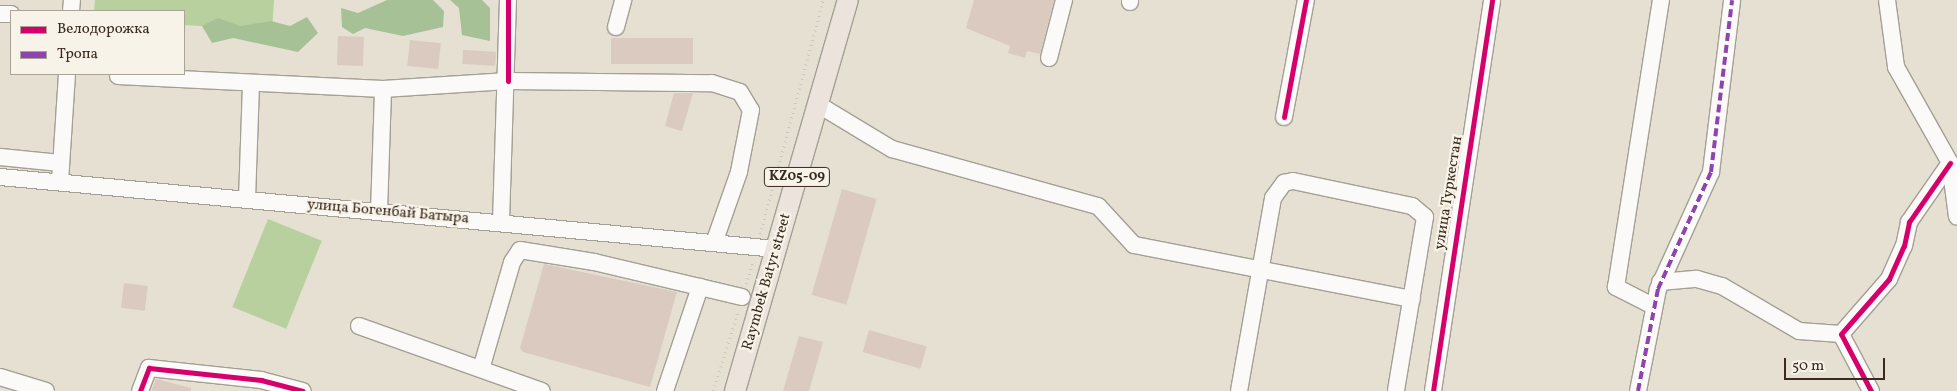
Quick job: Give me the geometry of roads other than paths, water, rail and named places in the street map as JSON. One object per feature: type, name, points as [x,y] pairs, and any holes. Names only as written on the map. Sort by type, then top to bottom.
[{"type":"main road","name":"Raymbek Batyr street","points":[[735,391],[766,248],[819,105],[848,0]]},
{"type":"street","points":[[501,222],[508,81],[508,0]]},
{"type":"street","points":[[616,27],[623,0]]},
{"type":"street","points":[[1049,58],[1064,0]]},
{"type":"street","points":[[1284,116],[1306,0]]},
{"type":"street","name":"улица Туркестан","points":[[1433,391],[1492,0]]},
{"type":"street","points":[[1653,306],[1616,287],[1661,0]]},
{"type":"street","points":[[1638,391],[1653,306],[1660,282],[1711,172],[1732,0]]},
{"type":"street","points":[[1887,0],[1896,68],[1950,164],[1957,217]]},
{"type":"street","points":[[60,182],[67,75]]},
{"type":"street","points":[[118,76],[383,89],[508,81],[712,83],[740,92],[752,110],[740,172],[714,244]]},
{"type":"street","points":[[247,199],[251,83]]},
{"type":"street","points":[[380,212],[383,89]]},
{"type":"street","points":[[819,105],[892,149],[1098,206],[1134,245],[1412,299]]},
{"type":"street","points":[[0,157],[60,163]]},
{"type":"street","points":[[1841,334],[1889,279],[1904,246],[1909,222],[1950,164]]},
{"type":"street","name":"улица Богенбай Батыра","points":[[0,177],[766,248]]},
{"type":"street","points":[[1239,391],[1273,198],[1284,183],[1302,183],[1419,210],[1426,217],[1396,391]]},
{"type":"street","points":[[481,369],[512,262],[520,250],[742,297]]},
{"type":"street","points":[[1660,282],[1698,279],[1722,286],[1800,331],[1841,334]]},
{"type":"street","points":[[665,391],[700,287]]},
{"type":"street","points":[[359,326],[542,391]]},
{"type":"street","points":[[1841,334],[1871,391]]},
{"type":"street","points":[[140,391],[149,368],[261,380],[303,391]]},
{"type":"street","points":[[0,377],[46,391]]}]
